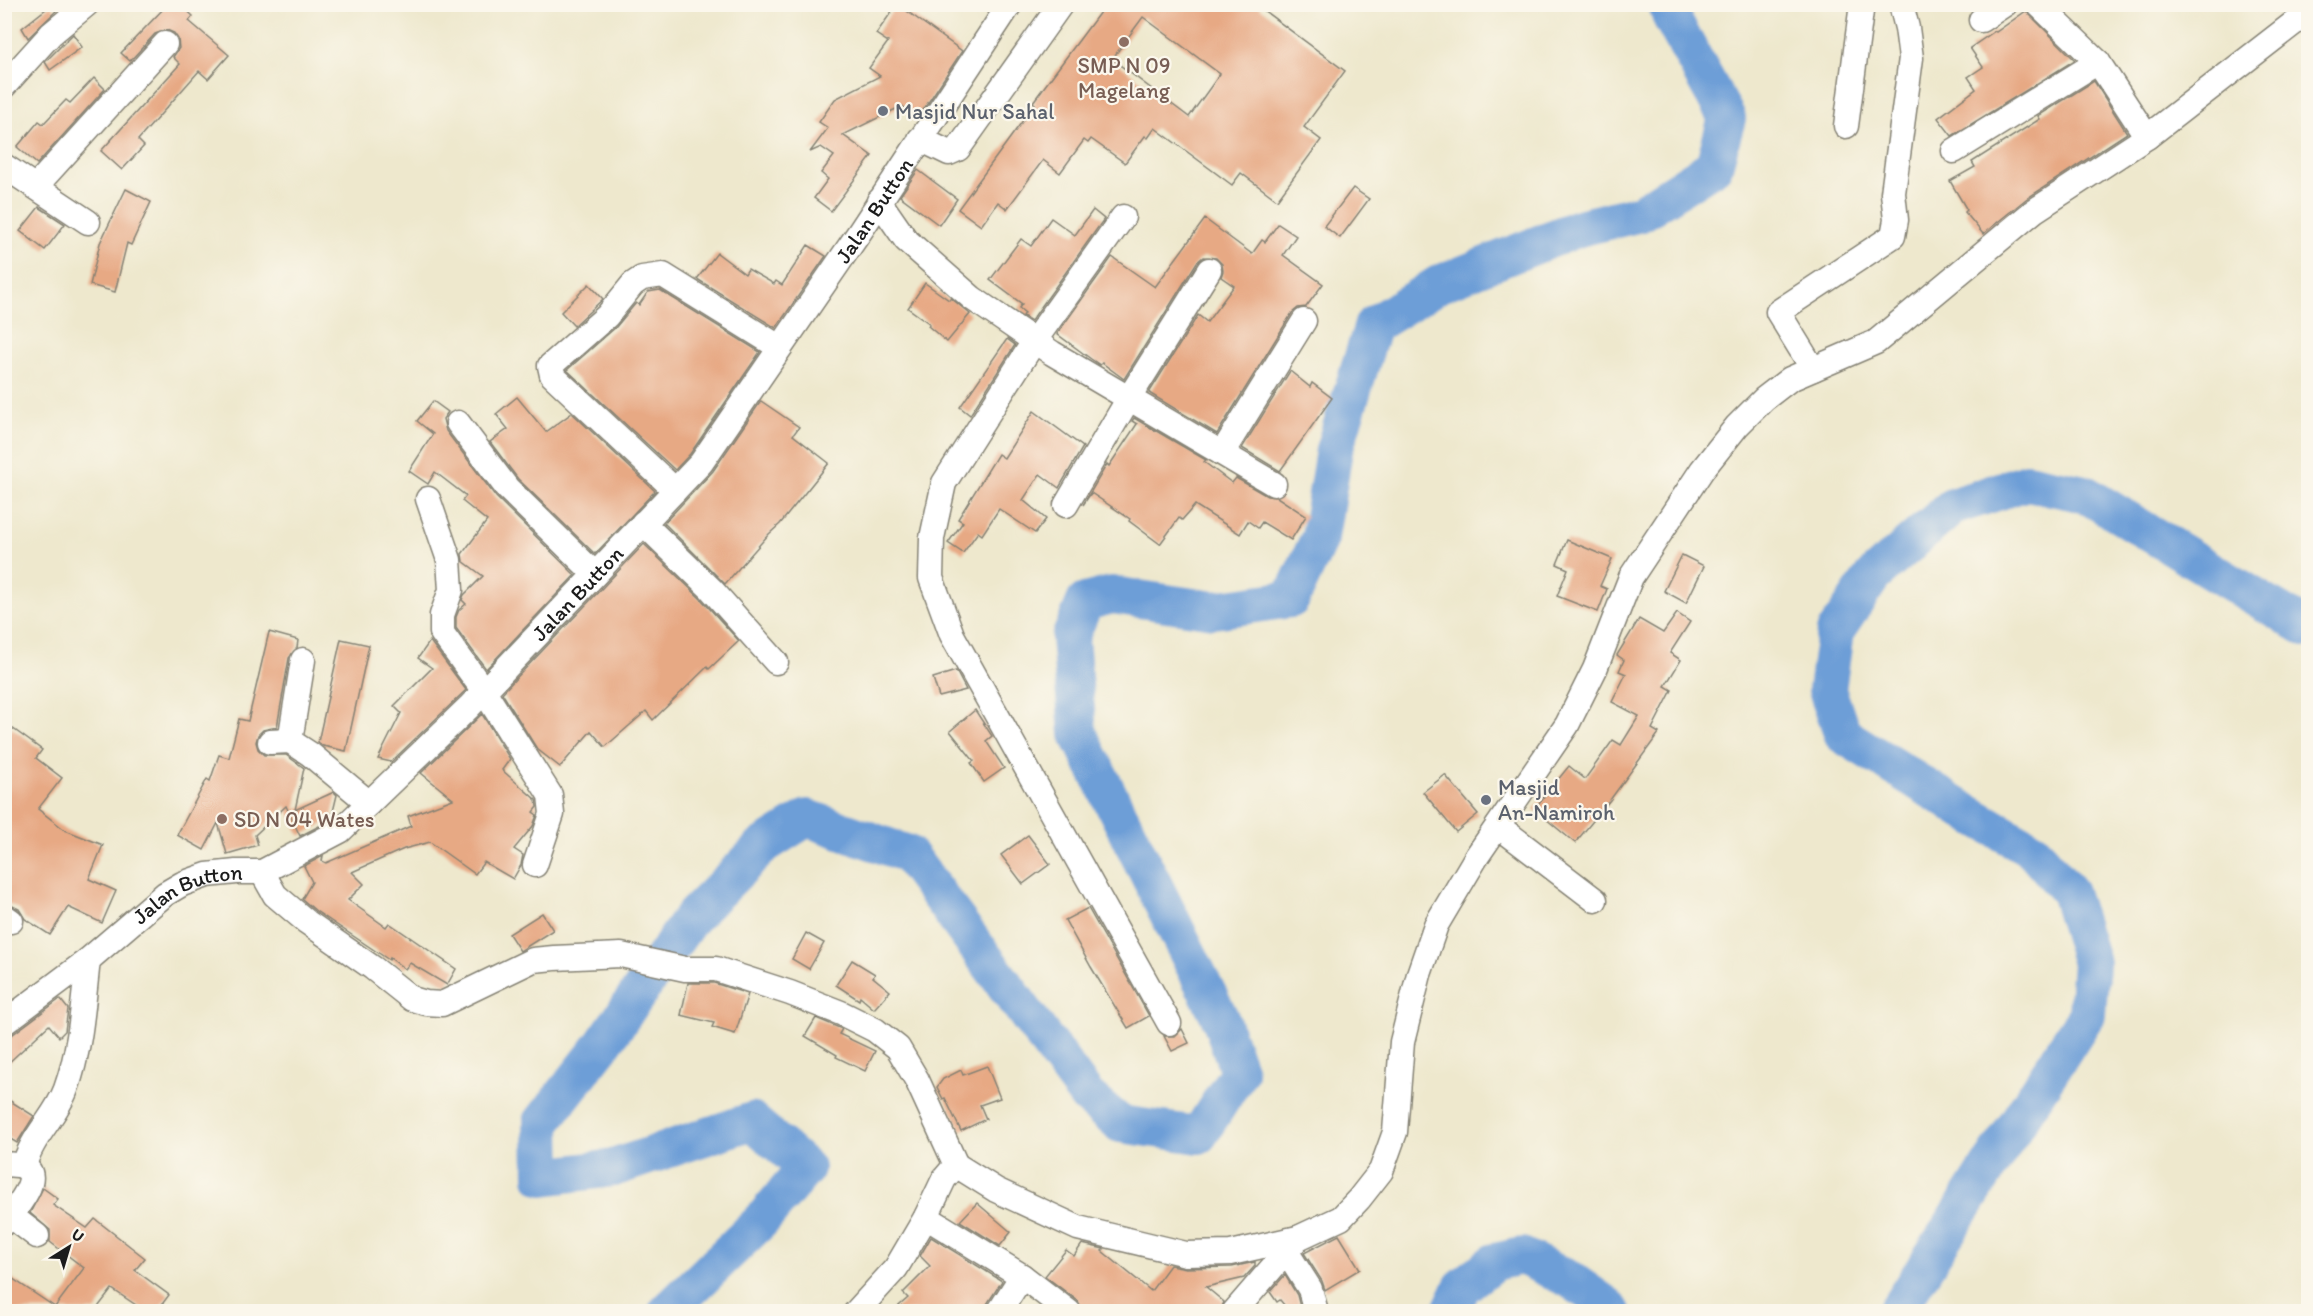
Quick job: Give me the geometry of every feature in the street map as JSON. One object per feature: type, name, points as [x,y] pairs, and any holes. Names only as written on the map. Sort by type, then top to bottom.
[{"type":"street","points":[[4,86],[51,34],[87,4]]},
{"type":"street","name":"Jalan Button","points":[[4,1023],[88,960],[165,894],[182,884],[207,875],[262,872],[340,831],[484,691],[700,463],[859,233],[1010,4]]},
{"type":"street","points":[[920,140],[949,153],[958,149],[1061,4]]},
{"type":"street","points":[[1846,126],[1862,4]]},
{"type":"street","points":[[1813,369],[1778,312],[1893,236],[1896,220],[1893,193],[1911,58],[1907,28],[1900,4]]},
{"type":"street","points":[[1981,20],[2005,4]]},
{"type":"street","points":[[1234,1311],[1292,1245],[1341,1218],[1381,1171],[1395,1132],[1402,1042],[1422,964],[1436,925],[1477,856],[1567,725],[1595,669],[1631,577],[1702,470],[1737,426],[1764,399],[1790,379],[1876,342],[2034,211],[2147,137],[2308,11],[2300,4]]},
{"type":"street","points":[[2046,7],[2098,62],[2147,137]]},
{"type":"street","points":[[36,186],[165,44]]},
{"type":"street","points":[[1954,150],[2098,62]]},
{"type":"street","points":[[4,166],[88,222]]},
{"type":"street","points":[[879,201],[906,240],[972,298],[1052,353],[1274,484]]},
{"type":"street","points":[[1123,217],[1035,340],[944,483],[932,538],[931,578],[952,635],[1169,1023]]},
{"type":"street","points":[[859,233],[906,240]]},
{"type":"street","points":[[1066,506],[1129,398],[1209,270]]},
{"type":"street","points":[[675,490],[552,375],[550,366],[607,316],[633,284],[642,278],[663,275],[779,347]]},
{"type":"street","points":[[1222,453],[1304,321]]},
{"type":"street","points":[[458,423],[507,488],[595,574]]},
{"type":"street","points":[[428,499],[449,560],[451,590],[442,615],[442,633],[484,691],[550,795],[552,814],[535,865]]},
{"type":"street","points":[[643,523],[711,589],[776,662]]},
{"type":"street","points":[[303,660],[280,742],[310,754],[369,803]]},
{"type":"street","points":[[1498,826],[1595,900]]},
{"type":"street","points":[[262,872],[275,895],[307,922],[373,968],[412,999],[442,1004],[533,960],[554,957],[621,955],[685,969],[716,969],[789,993],[841,1014],[874,1030],[898,1048],[917,1080],[956,1165],[996,1190],[1078,1228],[1186,1254],[1231,1253],[1292,1245]]},
{"type":"street","points":[[37,1236],[7,1219],[28,1189],[31,1179],[29,1172],[14,1166],[30,1148],[58,1108],[66,1090],[75,1060],[88,960]]},
{"type":"street","points":[[856,1311],[896,1268],[926,1218],[941,1184],[956,1165]]},
{"type":"street","points":[[926,1218],[1022,1276],[1069,1311]]},
{"type":"street","points":[[1292,1245],[1310,1288],[1316,1311]]},
{"type":"street","points":[[999,1311],[1022,1276]]},
{"type":"building","points":[[168,4],[180,4],[193,16],[189,21],[229,55],[208,79],[199,71],[138,140],[144,146],[122,170],[101,151],[180,64],[173,57],[179,48],[178,39],[174,33],[167,30],[155,34],[130,61],[121,53]]},
{"type":"building","points":[[897,4],[962,51],[918,118],[902,106],[843,135],[872,156],[831,211],[814,198],[828,179],[821,173],[834,156],[821,147],[810,152],[828,128],[819,122],[835,99],[880,76],[869,68],[888,42],[876,34]]},
{"type":"building","points":[[1106,4],[1255,4],[1345,71],[1304,127],[1321,140],[1277,200],[1241,173],[1232,185],[1155,128],[1148,138],[1145,136],[1125,163],[1091,139],[1088,143],[1084,140],[1060,173],[1043,160],[1007,209],[998,202],[981,226],[958,209],[1035,104],[1033,102]],"holes":[[[1143,17],[1220,74],[1189,117],[1112,59]]]},
{"type":"building","points":[[51,5],[56,11],[28,38],[22,28]]},
{"type":"building","points":[[2026,11],[2075,60],[1952,136],[1938,118],[1976,89],[1968,77],[1983,67],[1970,48]]},
{"type":"building","points":[[73,34],[82,47],[50,70],[45,62]]},
{"type":"building","points":[[94,78],[105,89],[37,164],[17,147],[39,121],[43,124],[66,100],[70,103]]},
{"type":"building","points":[[2094,81],[2127,133],[2026,199],[1983,234],[1965,212],[1967,210],[1950,181],[1975,167],[1972,162],[2040,119],[2038,116]]},
{"type":"building","points":[[918,170],[957,199],[939,225],[900,196]]},
{"type":"building","points":[[1353,188],[1369,199],[1340,238],[1324,226]]},
{"type":"building","points":[[126,189],[151,202],[131,245],[127,243],[115,292],[90,285],[100,243]]},
{"type":"building","points":[[39,207],[65,224],[45,250],[20,231]]},
{"type":"building","points":[[1093,210],[1104,219],[1031,321],[1023,316],[1025,313],[1019,308],[1022,304],[990,280],[1021,239],[1031,246],[1051,218],[1075,235]]},
{"type":"building","points":[[1205,219],[1252,254],[1262,240],[1265,242],[1278,224],[1296,236],[1283,255],[1323,284],[1306,307],[1298,308],[1292,313],[1217,434],[1149,393],[1198,315],[1207,322],[1234,286],[1221,277],[1222,264],[1216,258],[1203,257],[1197,262],[1124,379],[1057,334],[1112,257],[1155,287]]},
{"type":"building","points":[[808,245],[826,256],[776,328],[697,279],[717,253],[745,274],[748,269],[774,284],[776,281],[782,285]]},
{"type":"building","points":[[925,283],[949,300],[951,298],[970,314],[947,342],[928,326],[930,324],[908,308]]},
{"type":"building","points":[[589,284],[603,299],[574,326],[561,312]]},
{"type":"building","points":[[660,290],[760,352],[690,454],[675,470],[567,370],[616,327],[636,303],[639,305],[648,292]]},
{"type":"building","points":[[1007,339],[1015,345],[970,415],[960,407]]},
{"type":"building","points":[[1290,371],[1310,387],[1312,383],[1332,398],[1280,471],[1242,448]]},
{"type":"building","points":[[517,397],[546,432],[572,413],[655,491],[595,554],[518,479],[490,442],[508,429],[496,414]]},
{"type":"building","points":[[433,401],[448,412],[443,419],[446,431],[496,497],[575,575],[486,669],[456,628],[456,617],[459,610],[466,604],[462,600],[464,595],[483,576],[463,561],[462,554],[487,521],[462,501],[466,496],[435,472],[428,484],[409,471],[433,434],[417,421]]},
{"type":"building","points":[[761,401],[799,427],[793,435],[829,463],[780,524],[725,584],[664,523],[713,471]]},
{"type":"building","points":[[1034,411],[1083,447],[1059,488],[1040,474],[1023,500],[1046,519],[1035,533],[999,509],[982,535],[978,532],[963,553],[948,543],[963,522],[958,519],[998,454],[1004,458]]},
{"type":"building","points":[[1134,418],[1206,460],[1204,462],[1232,483],[1236,478],[1267,496],[1277,497],[1306,516],[1291,540],[1262,522],[1258,528],[1248,521],[1240,534],[1195,505],[1182,520],[1179,518],[1160,544],[1129,521],[1130,519],[1091,493],[1083,505],[1107,464],[1109,466],[1137,424],[1132,421]]},
{"type":"building","points":[[1567,540],[1612,559],[1600,586],[1607,589],[1598,612],[1557,596],[1568,569],[1557,564]]},
{"type":"building","points":[[644,544],[701,599],[739,641],[709,669],[707,667],[653,720],[646,711],[605,747],[591,731],[560,767],[537,749],[502,693]]},
{"type":"building","points":[[1682,555],[1704,566],[1686,603],[1664,591]]},
{"type":"building","points":[[1677,613],[1690,622],[1670,653],[1681,660],[1665,686],[1672,690],[1652,729],[1659,733],[1575,843],[1534,809],[1569,766],[1585,779],[1613,740],[1621,745],[1639,716],[1612,702],[1626,674],[1619,671],[1624,660],[1617,655],[1639,619],[1663,633]]},
{"type":"building","points":[[269,632],[298,640],[297,648],[289,658],[277,727],[263,730],[258,735],[256,742],[258,749],[264,755],[286,755],[304,768],[295,810],[334,792],[337,795],[331,820],[300,836],[286,806],[255,835],[258,845],[227,854],[218,823],[204,850],[177,835],[207,779],[210,781],[219,755],[229,758],[239,719],[248,721]]},
{"type":"building","points":[[341,639],[369,645],[346,751],[323,746],[318,742]]},
{"type":"building","points":[[430,641],[466,690],[391,762],[378,759],[401,713],[394,706],[432,668],[418,658]]},
{"type":"building","points":[[956,671],[966,690],[939,697],[933,678]]},
{"type":"building","points":[[975,710],[992,736],[986,741],[1004,768],[984,782],[971,763],[974,761],[950,731]]},
{"type":"building","points":[[482,714],[510,759],[502,770],[536,800],[537,807],[533,812],[537,815],[533,826],[514,849],[523,855],[521,865],[513,879],[484,862],[475,874],[430,842],[404,849],[352,872],[364,884],[348,900],[386,927],[389,923],[456,969],[447,985],[410,963],[405,969],[390,958],[389,960],[316,911],[302,899],[312,882],[304,866],[323,856],[322,861],[326,863],[411,826],[408,816],[453,799],[421,773]]},
{"type":"building","points":[[12,728],[42,750],[36,758],[62,778],[38,809],[65,830],[103,845],[89,879],[116,891],[102,923],[68,907],[50,935],[25,919],[19,909],[4,902],[4,738]]},
{"type":"building","points":[[1445,775],[1478,814],[1456,832],[1423,792]]},
{"type":"building","points":[[1028,835],[1050,864],[1023,884],[1001,855]]},
{"type":"building","points":[[1088,908],[1149,1016],[1128,1028],[1065,920]]},
{"type":"building","points":[[542,913],[553,930],[520,951],[509,934]]},
{"type":"building","points":[[806,933],[824,943],[809,969],[792,959]]},
{"type":"building","points":[[852,960],[875,974],[873,977],[890,991],[874,1009],[860,997],[859,1000],[836,985]]},
{"type":"building","points":[[688,983],[714,983],[748,994],[735,1034],[712,1027],[714,1023],[681,1015]]},
{"type":"building","points":[[60,999],[68,1009],[65,1031],[59,1037],[49,1025],[4,1067],[4,1037],[13,1034]]},
{"type":"building","points":[[816,1018],[842,1029],[839,1034],[875,1051],[865,1071],[836,1057],[837,1055],[805,1036]]},
{"type":"building","points":[[1182,1029],[1189,1043],[1172,1051],[1164,1036],[1175,1036]]},
{"type":"building","points":[[987,1066],[1000,1098],[980,1105],[986,1119],[961,1131],[937,1087],[943,1079],[961,1070],[963,1075]]},
{"type":"building","points":[[4,1097],[34,1116],[17,1143],[4,1135]]},
{"type":"building","points":[[43,1188],[58,1199],[53,1205],[87,1228],[95,1219],[145,1258],[135,1270],[169,1295],[157,1311],[145,1311],[112,1289],[95,1311],[4,1311],[4,1273],[55,1307],[84,1268],[50,1242],[50,1230],[30,1213]]},
{"type":"building","points":[[977,1203],[1011,1232],[1000,1246],[960,1221]]},
{"type":"building","points":[[1339,1235],[1360,1269],[1325,1290],[1322,1281],[1304,1253]]},
{"type":"building","points":[[931,1237],[1002,1281],[985,1311],[893,1311],[908,1298],[903,1293],[930,1266],[920,1256]]},
{"type":"building","points":[[1082,1244],[1104,1249],[1102,1251],[1151,1291],[1170,1265],[1186,1268],[1232,1267],[1255,1262],[1255,1266],[1244,1278],[1206,1287],[1224,1302],[1220,1311],[1083,1311],[1078,1301],[1045,1276],[1066,1250],[1074,1256]]},
{"type":"building","points":[[1285,1275],[1297,1295],[1301,1311],[1289,1311],[1280,1300],[1277,1302],[1270,1292]]},
{"type":"waterway","points":[[667,1312],[761,1221],[806,1168],[752,1121],[613,1168],[543,1177],[542,1122],[603,1044],[691,918],[764,845],[807,818],[908,854],[1087,1096],[1120,1124],[1199,1135],[1239,1072],[1220,1018],[1078,733],[1070,638],[1085,602],[1112,595],[1214,610],[1291,599],[1320,537],[1334,450],[1373,325],[1439,284],[1579,228],[1641,213],[1714,166],[1727,118],[1671,17],[1667,4]]},
{"type":"waterway","points":[[1896,1312],[2087,1014],[2091,963],[2069,892],[2033,850],[1963,810],[1843,735],[1827,690],[1835,632],[1873,576],[1952,507],[2027,482],[2085,494],[2308,629]]},
{"type":"waterway","points":[[1450,1312],[1462,1287],[1494,1262],[1522,1256],[1571,1280],[1608,1306],[1612,1312]]},
{"type":"place","name":"SMP N 09 Magelang","points":[[1124,42]]},
{"type":"place","name":"Masjid Nur Sahal","points":[[883,111]]},
{"type":"place","name":"Masjid An-Namiroh","points":[[1486,800]]},
{"type":"place","name":"SD N 04 Wates","points":[[222,819]]}]
